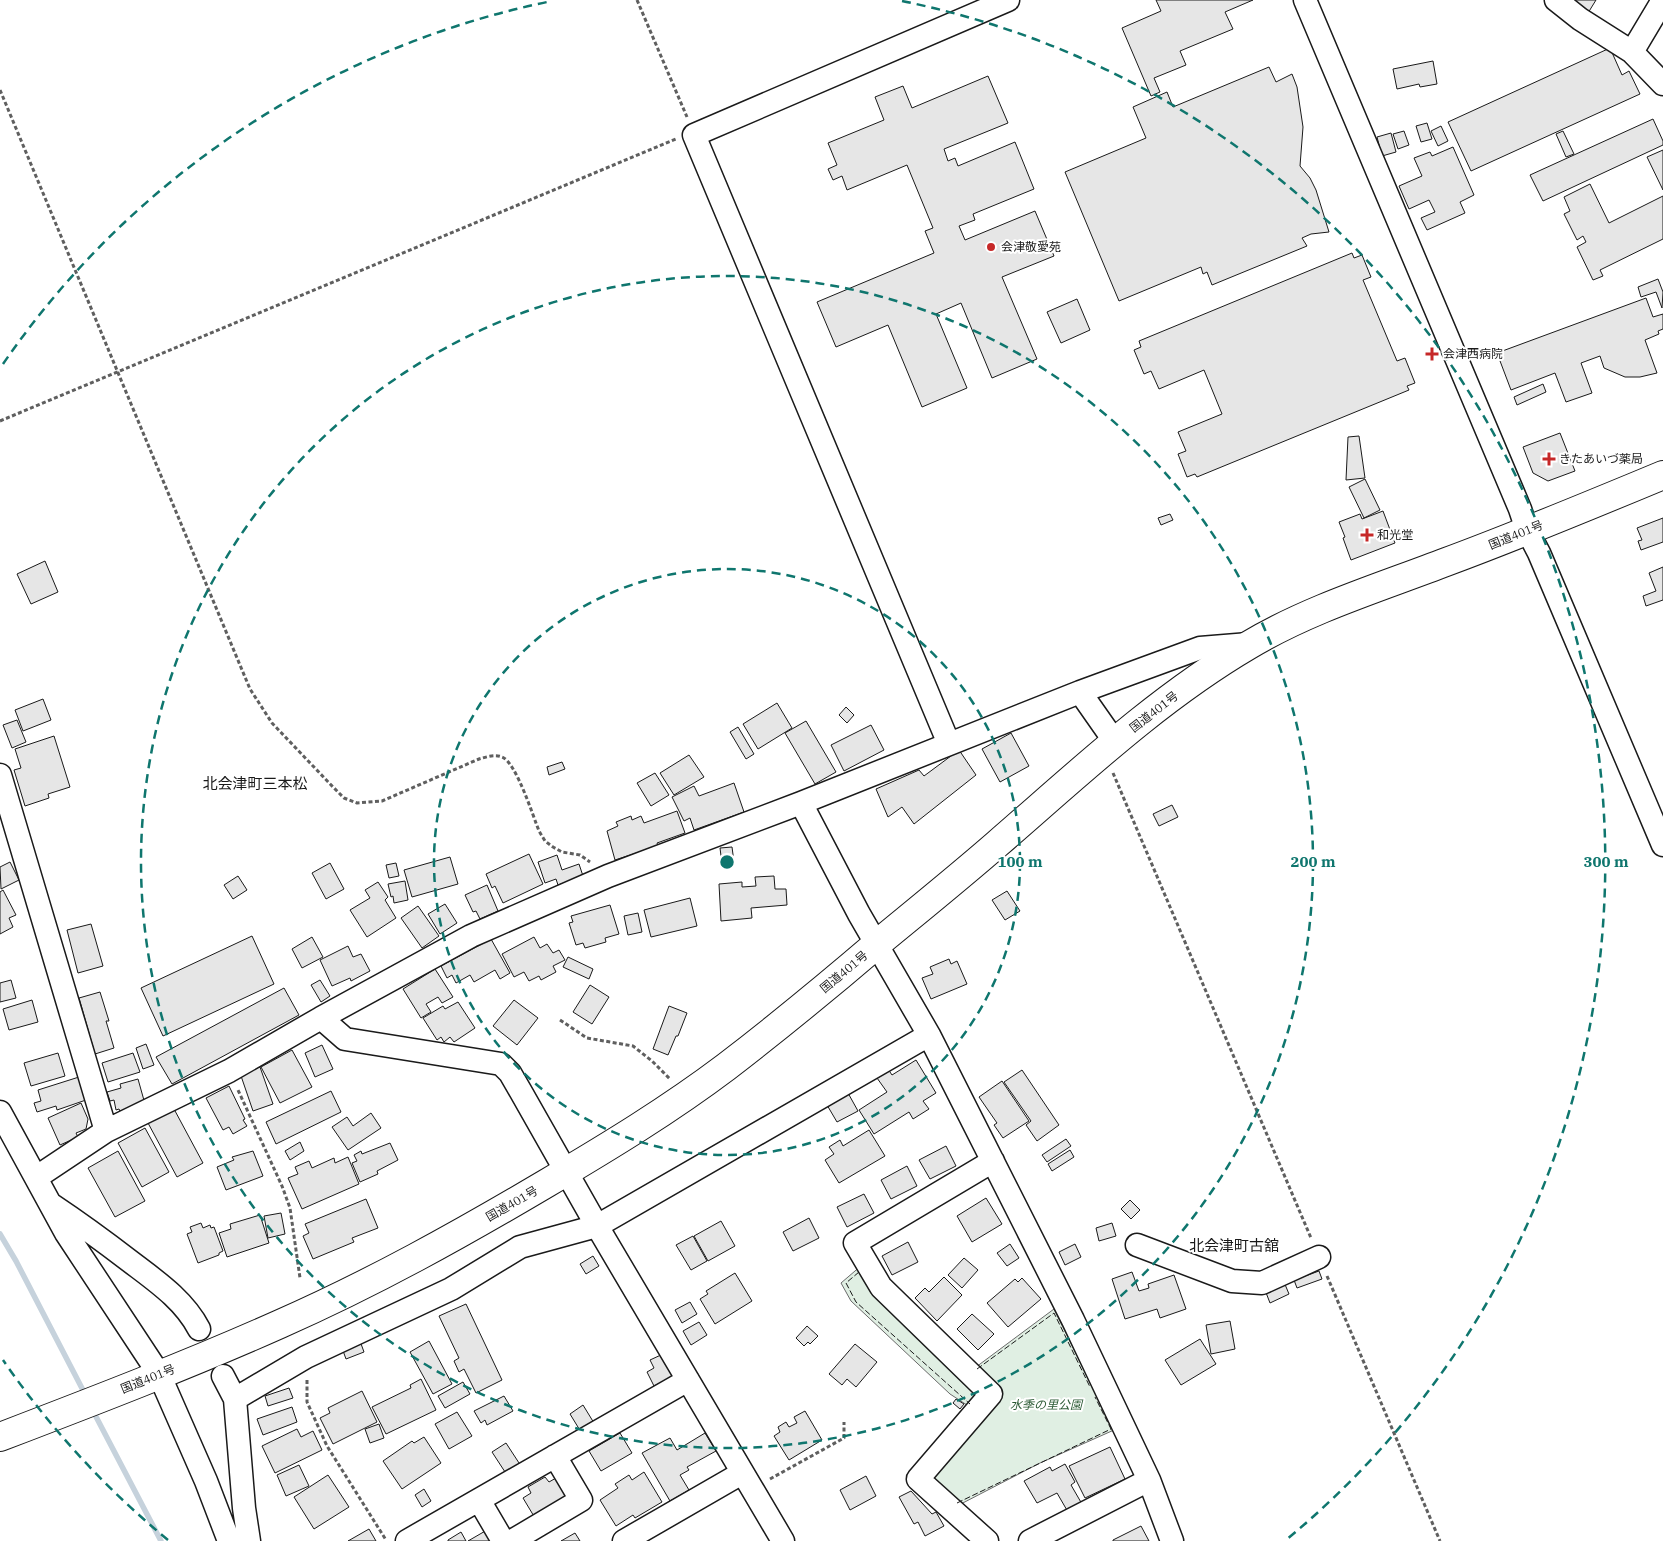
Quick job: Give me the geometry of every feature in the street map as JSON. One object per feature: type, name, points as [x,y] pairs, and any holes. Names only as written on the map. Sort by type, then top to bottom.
[{"type":"highway","name":"国道401号","points":[[0,1438],[283,1323],[420,1257],[640,1127],[721,1070],[802,1008],[988,852],[1109,747],[1189,685],[1250,644],[1320,610],[1504,541],[1663,475]]},
{"type":"street","points":[[949,744],[694,135],[1008,0]]},
{"type":"street","points":[[1305,0],[1520,509],[1527,530],[1539,553],[1663,845]]},
{"type":"street","points":[[1556,0],[1580,19],[1632,52],[1663,84]]},
{"type":"street","points":[[1632,52],[1663,0]]},
{"type":"street","points":[[37,1177],[106,1132],[229,1072],[321,1018],[471,936],[608,876],[801,803],[1080,692],[1200,648],[1250,644]]},
{"type":"street","points":[[1080,692],[1109,747]]},
{"type":"street","points":[[0,775],[106,1132]]},
{"type":"street","points":[[801,803],[876,945],[930,1035],[1073,1320],[1148,1480],[1172,1541]]},
{"type":"street","points":[[321,1018],[345,1039],[501,1064],[514,1080],[597,1226],[783,1541]]},
{"type":"street","points":[[235,1399],[306,1357],[451,1289],[520,1247],[597,1226],[930,1035]]},
{"type":"street","points":[[0,1112],[206,1481],[229,1541]]},
{"type":"street","points":[[987,1541],[918,1479],[991,1394],[881,1287],[855,1243],[993,1161]]},
{"type":"street","points":[[51,1205],[82,1224],[168,1291],[192,1316],[199,1329]]},
{"type":"street","points":[[1137,1245],[1232,1281],[1262,1283],[1319,1257]]},
{"type":"street","points":[[223,1376],[235,1399],[244,1508],[249,1541]]},
{"type":"street","points":[[408,1541],[688,1380]]},
{"type":"street","points":[[512,1541],[581,1500],[555,1456]]},
{"type":"street","points":[[1030,1541],[1148,1480]]},
{"type":"street","points":[[631,1539],[747,1481]]},
{"type":"street","points":[[479,1500],[503,1541]]},
{"type":"path","points":[[0,421],[679,138],[694,135],[637,0]]},
{"type":"path","points":[[0,90],[250,689],[259,706],[272,723],[344,798],[357,803],[382,801],[479,759],[494,756],[504,757],[513,766],[539,831],[545,841],[562,852],[580,855],[608,876]]},
{"type":"path","points":[[1109,747],[1319,1257],[1440,1541]]},
{"type":"path","points":[[560,1020],[587,1038],[633,1046],[652,1061],[686,1095]]},
{"type":"path","points":[[229,1072],[282,1186],[290,1208],[300,1278]]},
{"type":"path","points":[[306,1357],[307,1402],[314,1420],[327,1446],[386,1541]]},
{"type":"path","points":[[747,1481],[844,1438],[844,1422]]},
{"type":"green space","points":[[862,1265],[984,1394],[970,1407],[950,1394],[851,1301],[841,1283]]},
{"type":"green space","name":"水季の里公園","points":[[1054,1309],[1114,1430],[1040,1463],[957,1506],[927,1479],[988,1406],[972,1370]]},
{"type":"building","points":[[1156,0],[1253,0],[1225,12],[1233,29],[1180,51],[1186,65],[1154,78],[1160,92],[1151,96],[1122,28],[1161,11]]},
{"type":"building","points":[[1568,0],[1596,0],[1588,13]]},
{"type":"building","points":[[1610,48],[1622,75],[1629,71],[1640,94],[1471,171],[1448,122]]},
{"type":"building","points":[[1433,61],[1437,84],[1420,87],[1419,84],[1397,89],[1393,69]]},
{"type":"building","points":[[1269,67],[1276,82],[1292,74],[1297,87],[1303,127],[1300,166],[1310,178],[1316,190],[1329,232],[1311,234],[1302,238],[1307,246],[1212,285],[1207,272],[1203,274],[1201,267],[1119,301],[1065,172],[1146,138],[1133,107],[1167,92],[1173,107]]},
{"type":"building","name":"会津敬愛苑","points":[[988,76],[1008,123],[944,149],[948,161],[955,158],[958,166],[1015,142],[1034,189],[973,214],[975,220],[959,226],[965,240],[1035,211],[1054,256],[1002,277],[1037,359],[992,378],[961,303],[936,314],[967,388],[922,407],[888,325],[836,347],[817,302],[934,253],[925,231],[933,228],[907,165],[847,190],[842,176],[833,180],[828,169],[837,165],[828,143],[884,120],[875,97],[903,86],[912,108]]},
{"type":"building","points":[[1653,119],[1663,145],[1543,201],[1530,175]]},
{"type":"building","points":[[1427,123],[1432,139],[1421,142],[1416,126]]},
{"type":"building","points":[[1441,126],[1448,141],[1438,146],[1431,131]]},
{"type":"building","points":[[1404,131],[1409,145],[1398,149],[1393,134]]},
{"type":"building","points":[[1563,131],[1574,154],[1566,157],[1556,134]]},
{"type":"building","points":[[1391,133],[1396,152],[1382,156],[1377,137]]},
{"type":"building","points":[[1453,147],[1474,195],[1460,202],[1465,213],[1427,230],[1421,218],[1435,212],[1429,200],[1409,209],[1399,186],[1422,176],[1414,158],[1430,152],[1432,156]]},
{"type":"building","points":[[1663,150],[1663,190],[1647,157]]},
{"type":"building","points":[[1590,184],[1609,223],[1663,196],[1663,239],[1600,270],[1603,276],[1593,280],[1577,247],[1586,242],[1583,236],[1577,240],[1564,214],[1570,211],[1564,197]]},
{"type":"building","points":[[1352,253],[1354,258],[1362,255],[1371,277],[1363,280],[1397,361],[1405,358],[1415,383],[1407,386],[1409,390],[1197,477],[1195,474],[1187,477],[1178,454],[1186,451],[1178,432],[1222,414],[1204,370],[1159,389],[1151,371],[1144,374],[1134,350],[1141,347],[1139,341]]},
{"type":"building","points":[[1658,279],[1663,292],[1662,308],[1656,292],[1641,297],[1638,287]]},
{"type":"building","points":[[1646,298],[1653,317],[1663,314],[1663,329],[1658,331],[1659,334],[1645,340],[1657,373],[1640,377],[1625,377],[1604,368],[1600,356],[1581,363],[1592,393],[1566,402],[1555,373],[1511,390],[1497,353]]},
{"type":"building","points":[[1077,299],[1090,330],[1061,343],[1047,312]]},
{"type":"building","points":[[1543,384],[1546,392],[1517,405],[1514,397]]},
{"type":"building","points":[[1560,433],[1575,471],[1548,481],[1533,473],[1523,447]]},
{"type":"building","points":[[1359,436],[1365,478],[1346,480],[1348,437]]},
{"type":"building","points":[[1365,479],[1380,510],[1364,518],[1349,487]]},
{"type":"building","points":[[1383,511],[1395,543],[1351,560],[1339,522],[1360,514],[1362,519]]},
{"type":"building","points":[[1170,514],[1173,520],[1161,525],[1158,518]]},
{"type":"building","points":[[1663,518],[1663,542],[1641,550],[1638,541],[1642,540],[1637,528]]},
{"type":"building","points":[[45,561],[58,592],[31,604],[17,574]]},
{"type":"building","points":[[1663,567],[1663,600],[1646,606],[1643,596],[1656,591],[1649,573]]},
{"type":"building","points":[[43,699],[51,720],[23,731],[15,710]]},
{"type":"building","points":[[777,703],[792,728],[758,749],[743,724]]},
{"type":"building","points":[[846,707],[854,715],[847,723],[839,715]]},
{"type":"building","points":[[17,720],[26,742],[12,748],[3,725]]},
{"type":"building","points":[[806,721],[836,772],[815,784],[785,733]]},
{"type":"building","points":[[871,725],[884,750],[844,771],[831,745]]},
{"type":"building","points":[[738,727],[754,754],[746,759],[730,732]]},
{"type":"building","points":[[1011,733],[1029,766],[1000,782],[982,749]]},
{"type":"building","points":[[54,736],[70,787],[48,794],[49,798],[25,806],[14,770],[21,768],[15,749]]},
{"type":"building","points":[[959,750],[976,775],[914,824],[902,807],[888,817],[876,789],[919,770],[924,776]]},
{"type":"building","points":[[689,755],[704,777],[674,795],[660,773]]},
{"type":"building","points":[[562,762],[565,769],[549,775],[547,767]]},
{"type":"building","points":[[655,773],[669,795],[651,806],[637,783]]},
{"type":"building","points":[[734,783],[744,812],[694,830],[690,818],[684,821],[672,797],[694,786],[699,796]]},
{"type":"building","points":[[1172,805],[1178,817],[1159,826],[1153,814]]},
{"type":"building","points":[[677,811],[685,833],[657,843],[658,846],[615,860],[607,831],[618,826],[616,822],[631,816],[632,820],[641,816],[644,823]]},
{"type":"building","points":[[732,847],[734,862],[722,864],[720,848]]},
{"type":"building","points":[[529,854],[543,884],[503,903],[495,886],[492,888],[486,874]]},
{"type":"building","points":[[557,855],[562,870],[579,864],[583,876],[558,885],[556,879],[545,883],[538,862]]},
{"type":"building","points":[[450,857],[458,884],[412,897],[404,870]]},
{"type":"building","points":[[10,862],[19,880],[1,889],[0,867]]},
{"type":"building","points":[[330,863],[344,889],[326,899],[312,873]]},
{"type":"building","points":[[396,863],[399,876],[389,878],[386,865]]},
{"type":"building","points":[[238,876],[247,890],[233,899],[224,885]]},
{"type":"building","points":[[774,876],[775,889],[786,889],[787,905],[751,908],[752,918],[721,921],[719,884],[742,882],[742,887],[756,886],[755,877]]},
{"type":"building","points":[[405,881],[408,900],[394,903],[388,884]]},
{"type":"building","points":[[378,882],[388,897],[385,900],[396,918],[367,937],[350,910],[370,898],[365,890]]},
{"type":"building","points":[[487,885],[498,911],[480,919],[476,911],[473,912],[465,895]]},
{"type":"building","points":[[3,890],[16,915],[9,918],[13,927],[0,934],[0,892]]},
{"type":"building","points":[[1007,891],[1020,911],[1005,920],[992,900]]},
{"type":"building","points":[[690,898],[697,926],[651,937],[644,910]]},
{"type":"building","points":[[445,904],[457,923],[440,934],[428,914]]},
{"type":"building","points":[[610,905],[619,934],[605,938],[606,942],[585,948],[583,943],[576,945],[569,923],[573,922],[571,916]]},
{"type":"building","points":[[418,906],[439,936],[422,948],[401,918]]},
{"type":"building","points":[[638,913],[642,932],[628,935],[624,916]]},
{"type":"building","points":[[91,924],[103,966],[78,973],[67,930]]},
{"type":"building","points":[[252,936],[274,984],[163,1036],[141,988]]},
{"type":"building","points":[[312,937],[323,957],[302,968],[292,949]]},
{"type":"building","points":[[534,937],[540,948],[547,944],[553,953],[559,950],[565,960],[553,966],[556,972],[541,980],[539,976],[529,981],[524,972],[514,977],[502,954]]},
{"type":"building","points":[[491,939],[510,973],[500,979],[495,970],[474,982],[470,975],[456,983],[452,975],[447,978],[441,966]]},
{"type":"building","points":[[348,946],[353,957],[361,954],[370,971],[351,981],[350,978],[332,986],[320,960]]},
{"type":"building","points":[[568,957],[593,969],[589,979],[563,967]]},
{"type":"building","points":[[949,959],[951,964],[957,961],[967,984],[931,999],[922,978],[933,974],[930,967]]},
{"type":"building","points":[[435,969],[453,997],[442,1003],[438,997],[426,1004],[431,1012],[421,1018],[403,989]]},
{"type":"building","points":[[11,980],[16,998],[0,1002],[0,983]]},
{"type":"building","points":[[320,980],[330,996],[321,1002],[311,985]]},
{"type":"building","points":[[590,985],[609,997],[592,1024],[573,1012]]},
{"type":"building","points":[[284,988],[299,1015],[172,1084],[156,1057]]},
{"type":"building","points":[[100,992],[109,1021],[106,1021],[114,1048],[95,1054],[79,998]]},
{"type":"building","points":[[32,1000],[38,1022],[9,1030],[3,1009]]},
{"type":"building","points":[[514,1000],[538,1018],[517,1045],[493,1026]]},
{"type":"building","points":[[458,1002],[475,1028],[454,1042],[450,1037],[444,1042],[441,1037],[437,1040],[423,1018],[443,1006],[445,1009]]},
{"type":"building","points":[[669,1006],[687,1013],[668,1055],[653,1049]]},
{"type":"building","points":[[146,1044],[154,1065],[143,1069],[136,1048]]},
{"type":"building","points":[[322,1045],[333,1069],[315,1077],[305,1053]]},
{"type":"building","points":[[292,1050],[312,1087],[280,1103],[261,1067]]},
{"type":"building","points":[[58,1053],[65,1076],[31,1086],[24,1063]]},
{"type":"building","points":[[133,1053],[140,1072],[108,1082],[102,1063]]},
{"type":"building","points":[[916,1060],[936,1093],[923,1101],[929,1109],[913,1119],[909,1112],[874,1134],[859,1110],[887,1092],[877,1078],[888,1069],[892,1075]]},
{"type":"building","points":[[260,1067],[273,1104],[253,1111],[240,1073]]},
{"type":"building","points":[[1022,1070],[1059,1125],[1037,1141],[1026,1125],[1031,1121],[1004,1082]]},
{"type":"building","points":[[79,1077],[86,1100],[57,1110],[56,1106],[37,1112],[34,1103],[41,1101],[38,1090]]},
{"type":"building","points":[[138,1079],[145,1104],[120,1111],[119,1109],[116,1110],[114,1100],[110,1101],[107,1092],[121,1088],[120,1084]]},
{"type":"building","points":[[1002,1081],[1029,1121],[1003,1138],[994,1125],[997,1123],[979,1097]]},
{"type":"building","points":[[229,1086],[247,1126],[233,1134],[229,1127],[223,1130],[206,1098]]},
{"type":"building","points":[[331,1091],[341,1112],[276,1144],[266,1122]]},
{"type":"building","points":[[848,1093],[858,1111],[837,1122],[827,1105]]},
{"type":"building","points":[[81,1103],[88,1119],[86,1129],[76,1133],[78,1137],[60,1145],[48,1118]]},
{"type":"building","points":[[174,1109],[203,1163],[177,1177],[148,1123]]},
{"type":"building","points":[[371,1113],[381,1128],[348,1150],[332,1127],[347,1117],[353,1126]]},
{"type":"building","points":[[145,1128],[169,1172],[142,1187],[118,1143]]},
{"type":"building","points":[[869,1130],[885,1156],[839,1183],[825,1160],[834,1154],[829,1147],[840,1140],[843,1146]]},
{"type":"building","points":[[1066,1139],[1071,1146],[1047,1162],[1042,1155]]},
{"type":"building","points":[[300,1142],[304,1151],[290,1160],[285,1151]]},
{"type":"building","points":[[390,1143],[398,1160],[377,1171],[378,1174],[360,1182],[352,1163],[357,1161],[354,1155],[361,1151],[362,1154]]},
{"type":"building","points":[[946,1146],[956,1166],[930,1179],[919,1160]]},
{"type":"building","points":[[1070,1150],[1074,1157],[1052,1171],[1048,1164]]},
{"type":"building","points":[[118,1151],[145,1201],[115,1217],[88,1168]]},
{"type":"building","points":[[253,1151],[263,1176],[226,1190],[217,1167],[234,1160],[232,1157]]},
{"type":"building","points":[[348,1157],[359,1184],[302,1209],[288,1178],[298,1174],[295,1167],[309,1161],[312,1168],[334,1158],[335,1163]]},
{"type":"building","points":[[907,1166],[917,1186],[891,1199],[881,1180]]},
{"type":"building","points":[[864,1194],[874,1213],[847,1227],[837,1207]]},
{"type":"building","points":[[986,1198],[1002,1224],[972,1242],[957,1216]]},
{"type":"building","points":[[366,1199],[378,1228],[352,1238],[354,1242],[313,1259],[303,1236],[309,1233],[305,1224]]},
{"type":"building","points":[[1130,1200],[1140,1210],[1131,1219],[1121,1209]]},
{"type":"building","points":[[281,1213],[285,1234],[268,1238],[264,1216]]},
{"type":"building","points":[[260,1215],[269,1243],[227,1257],[219,1233],[231,1229],[230,1224]]},
{"type":"building","points":[[809,1218],[819,1238],[793,1251],[783,1232]]},
{"type":"building","points":[[721,1221],[735,1246],[708,1261],[694,1236]]},
{"type":"building","points":[[201,1223],[203,1228],[210,1225],[211,1228],[214,1227],[223,1251],[219,1255],[198,1263],[187,1234],[192,1232],[190,1227]]},
{"type":"building","points":[[1112,1223],[1116,1236],[1099,1241],[1096,1228]]},
{"type":"building","points":[[693,1236],[707,1261],[691,1270],[676,1245]]},
{"type":"building","points":[[908,1242],[918,1262],[892,1275],[882,1256]]},
{"type":"building","points":[[1010,1244],[1019,1258],[1007,1266],[997,1253]]},
{"type":"building","points":[[1075,1244],[1081,1257],[1065,1265],[1059,1252]]},
{"type":"building","points":[[593,1256],[599,1266],[586,1274],[580,1264]]},
{"type":"building","points":[[964,1258],[978,1270],[962,1288],[948,1275]]},
{"type":"building","points":[[1319,1271],[1322,1279],[1297,1288],[1294,1280]]},
{"type":"building","points":[[1132,1272],[1139,1291],[1149,1288],[1148,1284],[1174,1275],[1186,1309],[1160,1318],[1157,1309],[1125,1319],[1112,1279]]},
{"type":"building","points":[[735,1273],[752,1301],[715,1324],[700,1299],[708,1294],[706,1291]]},
{"type":"building","points":[[944,1277],[962,1295],[937,1321],[915,1298],[925,1288],[929,1292]]},
{"type":"building","points":[[1022,1278],[1041,1299],[1008,1327],[987,1303],[1015,1279],[1018,1282]]},
{"type":"building","points":[[1284,1282],[1289,1294],[1270,1303],[1265,1290]]},
{"type":"building","points":[[690,1302],[697,1314],[682,1323],[675,1310]]},
{"type":"building","points":[[466,1304],[502,1380],[476,1393],[464,1369],[459,1372],[454,1361],[459,1358],[439,1316]]},
{"type":"building","points":[[972,1314],[994,1334],[978,1350],[957,1329]]},
{"type":"building","points":[[1230,1321],[1235,1349],[1211,1354],[1206,1325]]},
{"type":"building","points":[[699,1322],[707,1335],[691,1345],[683,1331]]},
{"type":"building","points":[[807,1326],[818,1336],[810,1344],[808,1342],[804,1346],[796,1338]]},
{"type":"building","points":[[1200,1339],[1216,1364],[1181,1385],[1165,1360]]},
{"type":"building","points":[[360,1341],[364,1352],[346,1359],[342,1348]]},
{"type":"building","points":[[429,1341],[452,1384],[433,1394],[410,1352]]},
{"type":"building","points":[[855,1344],[877,1362],[856,1387],[847,1379],[842,1385],[829,1374]]},
{"type":"building","points":[[663,1354],[674,1376],[654,1386],[647,1372],[654,1368],[650,1360]]},
{"type":"building","points":[[421,1379],[436,1410],[386,1434],[372,1407],[411,1388],[410,1385]]},
{"type":"building","points":[[463,1382],[470,1394],[445,1408],[438,1396]]},
{"type":"building","points":[[289,1388],[293,1398],[268,1406],[265,1396]]},
{"type":"building","points":[[362,1391],[377,1422],[333,1444],[320,1418],[330,1413],[328,1408]]},
{"type":"building","points":[[504,1396],[513,1411],[487,1425],[485,1420],[481,1423],[474,1411]]},
{"type":"building","points":[[956,1399],[964,1404],[960,1409],[953,1403]]},
{"type":"building","points":[[583,1405],[594,1423],[581,1432],[570,1414]]},
{"type":"building","points":[[292,1407],[297,1422],[263,1435],[257,1419]]},
{"type":"building","points":[[805,1411],[822,1440],[789,1460],[774,1436],[780,1432],[778,1427],[786,1422],[789,1427],[797,1423],[794,1417]]},
{"type":"building","points":[[457,1412],[472,1436],[449,1449],[435,1424]]},
{"type":"building","points":[[379,1424],[384,1438],[370,1443],[365,1429]]},
{"type":"building","points":[[297,1429],[301,1437],[313,1431],[322,1450],[275,1473],[262,1446]]},
{"type":"building","points":[[620,1433],[632,1453],[601,1471],[589,1451]]},
{"type":"building","points":[[705,1433],[716,1451],[687,1467],[689,1470],[680,1475],[689,1490],[670,1501],[642,1453],[670,1438],[677,1450]]},
{"type":"building","points":[[424,1437],[441,1463],[402,1489],[383,1461],[412,1441],[414,1443]]},
{"type":"building","points":[[506,1443],[521,1466],[507,1475],[492,1452]]},
{"type":"building","points":[[1110,1447],[1125,1479],[1085,1498],[1069,1466]]},
{"type":"building","points":[[1065,1464],[1075,1482],[1071,1485],[1082,1504],[1068,1512],[1057,1493],[1037,1503],[1024,1481],[1050,1467],[1052,1471]]},
{"type":"building","points":[[299,1465],[309,1486],[286,1496],[277,1475]]},
{"type":"building","points":[[644,1472],[662,1502],[635,1518],[633,1515],[616,1526],[600,1500],[618,1488],[615,1484],[629,1475],[632,1480]]},
{"type":"building","points":[[328,1475],[349,1507],[314,1529],[294,1497]]},
{"type":"building","points":[[866,1476],[876,1496],[850,1510],[840,1490]]},
{"type":"building","points":[[545,1477],[549,1482],[556,1478],[568,1497],[535,1518],[523,1498],[531,1493],[528,1487]]},
{"type":"building","points":[[424,1489],[431,1501],[422,1507],[415,1495]]},
{"type":"building","points":[[911,1491],[932,1514],[936,1512],[944,1526],[925,1536],[918,1522],[914,1524],[899,1497]]},
{"type":"building","points":[[1141,1526],[1149,1541],[1113,1541],[1113,1540]]},
{"type":"building","points":[[369,1529],[376,1541],[348,1541]]},
{"type":"building","points":[[487,1530],[493,1541],[468,1541]]},
{"type":"building","points":[[461,1532],[466,1541],[448,1541],[448,1540]]},
{"type":"building","points":[[575,1533],[580,1541],[561,1541]]},
{"type":"waterway","points":[[0,1234],[86,1396]]},
{"type":"waterway","points":[[92,1409],[161,1541]]},
{"type":"fence","points":[[859,1272],[846,1283],[856,1302],[970,1404]]},
{"type":"fence","points":[[977,1369],[1054,1313],[1090,1387]]},
{"type":"fence","points":[[957,1503],[1111,1429],[1095,1397]]},
{"type":"place","name":"会津敬愛苑","points":[[991,247]]},
{"type":"place","name":"会津西病院","points":[[1432,354]]},
{"type":"place","name":"きたあいづ薬局","points":[[1549,459]]},
{"type":"place","name":"和光堂","points":[[1367,535]]},
{"type":"district","name":"北会津町三本松","points":[[255,784]]},
{"type":"district","name":"北会津町古舘","points":[[1234,1246]]}]
